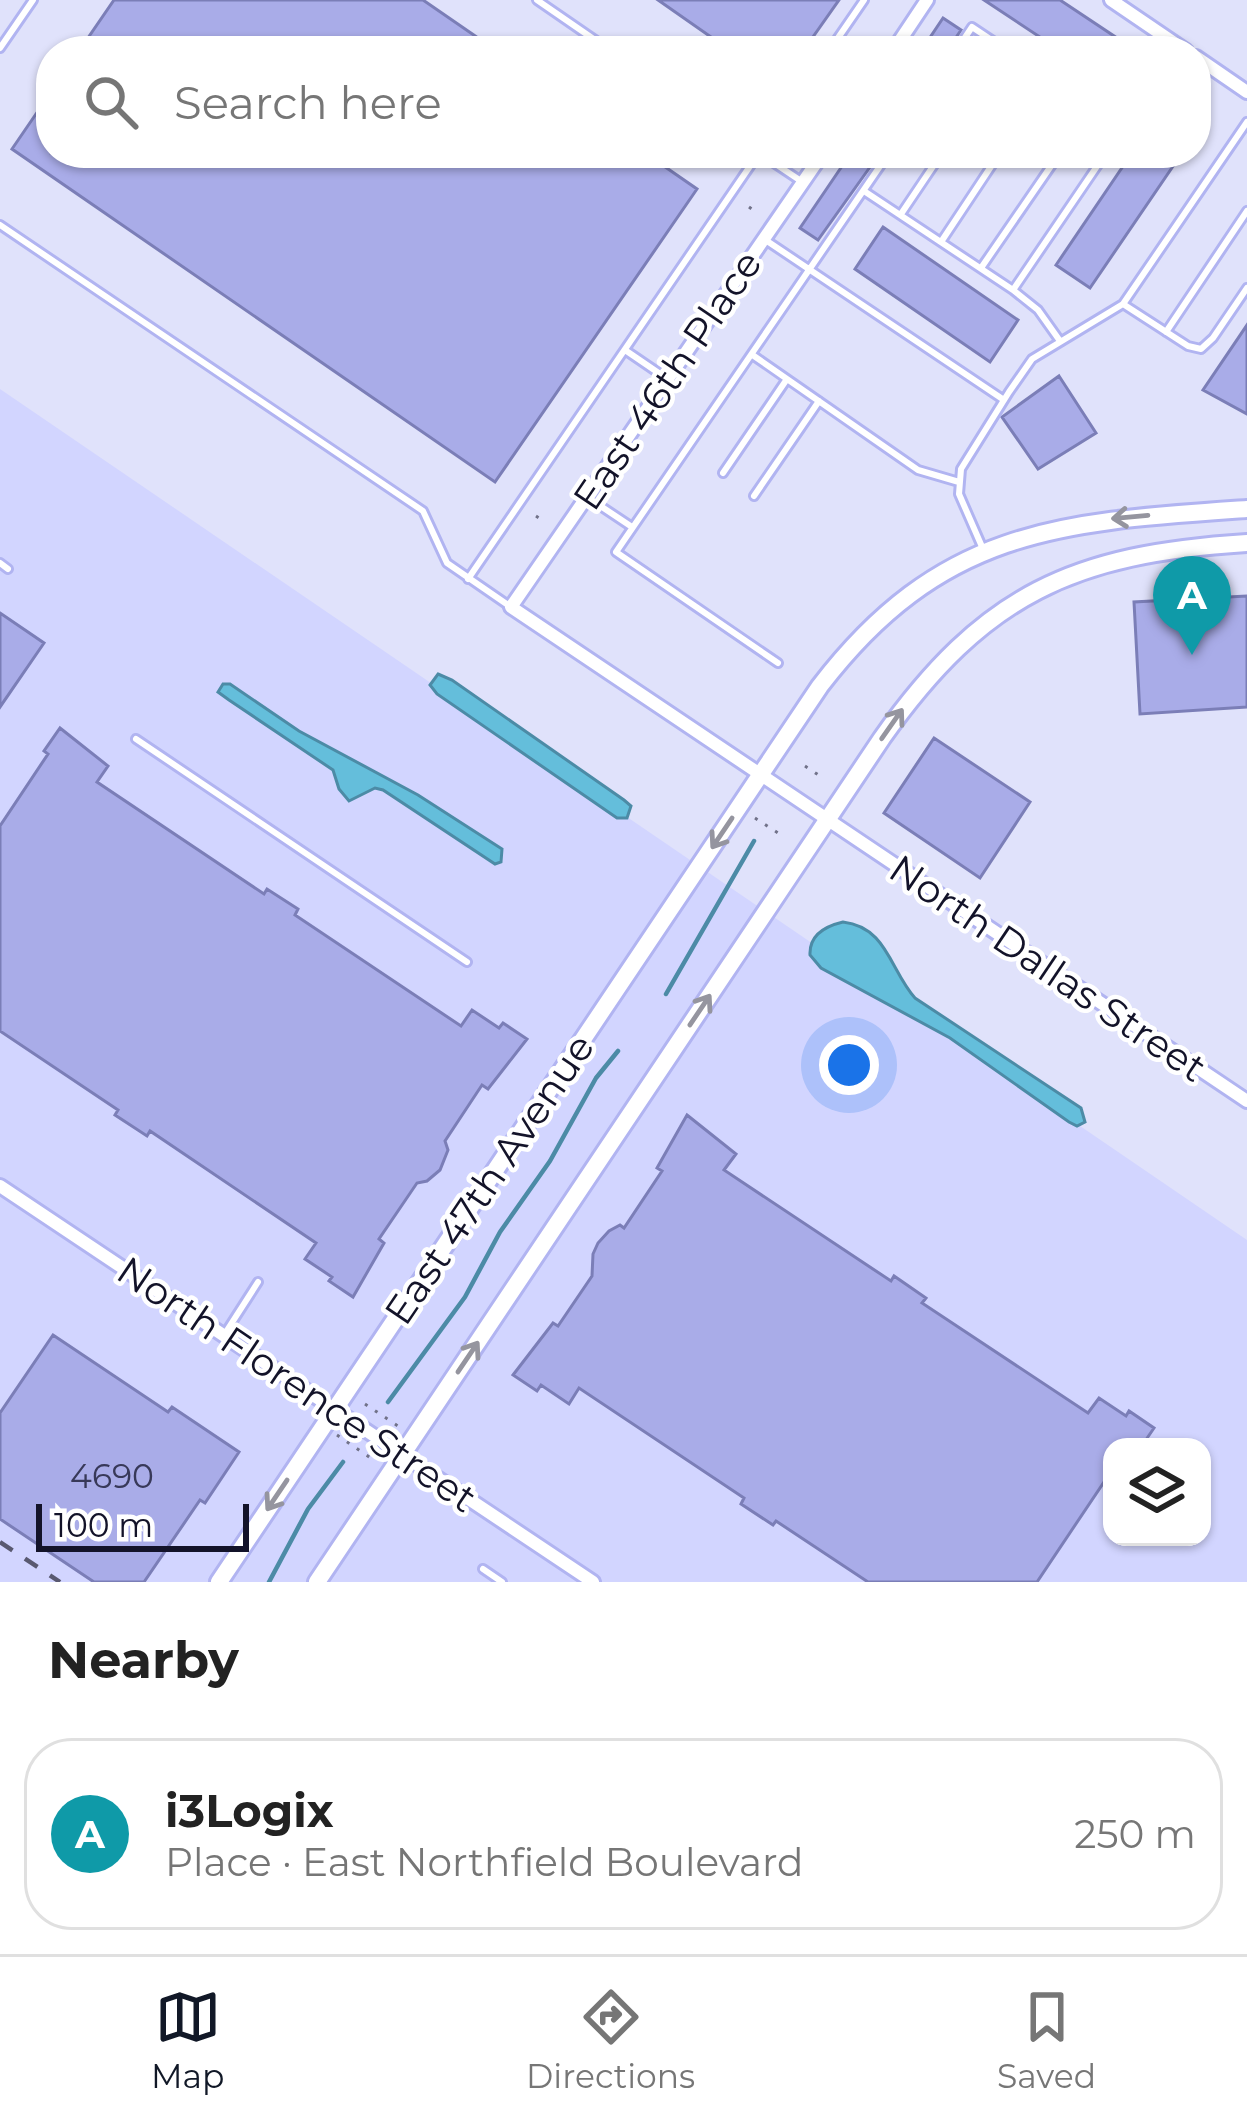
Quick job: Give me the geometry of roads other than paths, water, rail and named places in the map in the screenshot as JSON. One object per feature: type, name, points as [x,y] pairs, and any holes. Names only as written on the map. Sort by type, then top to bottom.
[{"type":"main road","name":"East 47th Avenue","points":[[219,1582],[820,686],[865,634],[928,583],[1016,539],[1082,523],[1247,509]]},
{"type":"main road","name":"East 47th Avenue","points":[[317,1582],[926,679],[959,645],[1016,603],[1070,575],[1121,558],[1247,542]]},
{"type":"street","points":[[903,36],[928,0]]},
{"type":"street","points":[[1111,0],[1164,36]]},
{"type":"street","points":[[1211,68],[1247,92]]},
{"type":"street","name":"East 46th Place","points":[[511,608],[813,168]]},
{"type":"street","points":[[511,608],[827,821]]},
{"type":"street","name":"North Dallas Street","points":[[827,821],[1247,1101]]},
{"type":"street","name":"North Florence Street","points":[[0,1186],[593,1582]]},
{"type":"lane","points":[[0,48],[33,0]]},
{"type":"lane","points":[[537,0],[589,36]]},
{"type":"lane","points":[[839,36],[864,0]]},
{"type":"lane","points":[[984,552],[959,494],[961,469],[1032,359],[1123,304],[1247,122]]},
{"type":"lane","points":[[469,579],[749,168]]},
{"type":"lane","points":[[782,168],[803,182]]},
{"type":"lane","points":[[778,663],[616,553],[879,168]]},
{"type":"lane","points":[[901,214],[932,168]]},
{"type":"lane","points":[[941,242],[990,168]]},
{"type":"lane","points":[[981,268],[1050,168]]},
{"type":"lane","points":[[1013,290],[1096,168]]},
{"type":"lane","points":[[864,190],[1013,290],[1038,310],[1060,341]]},
{"type":"lane","points":[[1166,332],[1247,211]]},
{"type":"lane","points":[[0,225],[423,511],[447,563],[511,608]]},
{"type":"lane","points":[[764,239],[1004,400]]},
{"type":"lane","points":[[1123,304],[1188,346],[1201,349],[1247,287]]},
{"type":"lane","points":[[625,350],[668,379]]},
{"type":"lane","points":[[753,355],[918,470],[959,482]]},
{"type":"lane","points":[[723,473],[787,379]]},
{"type":"lane","points":[[754,496],[819,401]]},
{"type":"lane","points":[[586,497],[632,527]]},
{"type":"lane","points":[[136,739],[467,962]]},
{"type":"lane","points":[[224,1335],[258,1282]]},
{"type":"lane","points":[[483,1569],[502,1582]]},
{"type":"waterway","points":[[666,994],[754,841]]},
{"type":"waterway","points":[[388,1402],[465,1297],[500,1232],[550,1161],[596,1078],[618,1051]]},
{"type":"waterway","points":[[269,1582],[308,1509],[343,1462]]},
{"type":"railway","points":[[0,1542],[60,1582]]},
{"type":"place","name":"i3Logix","points":[[1192,655]]}]
